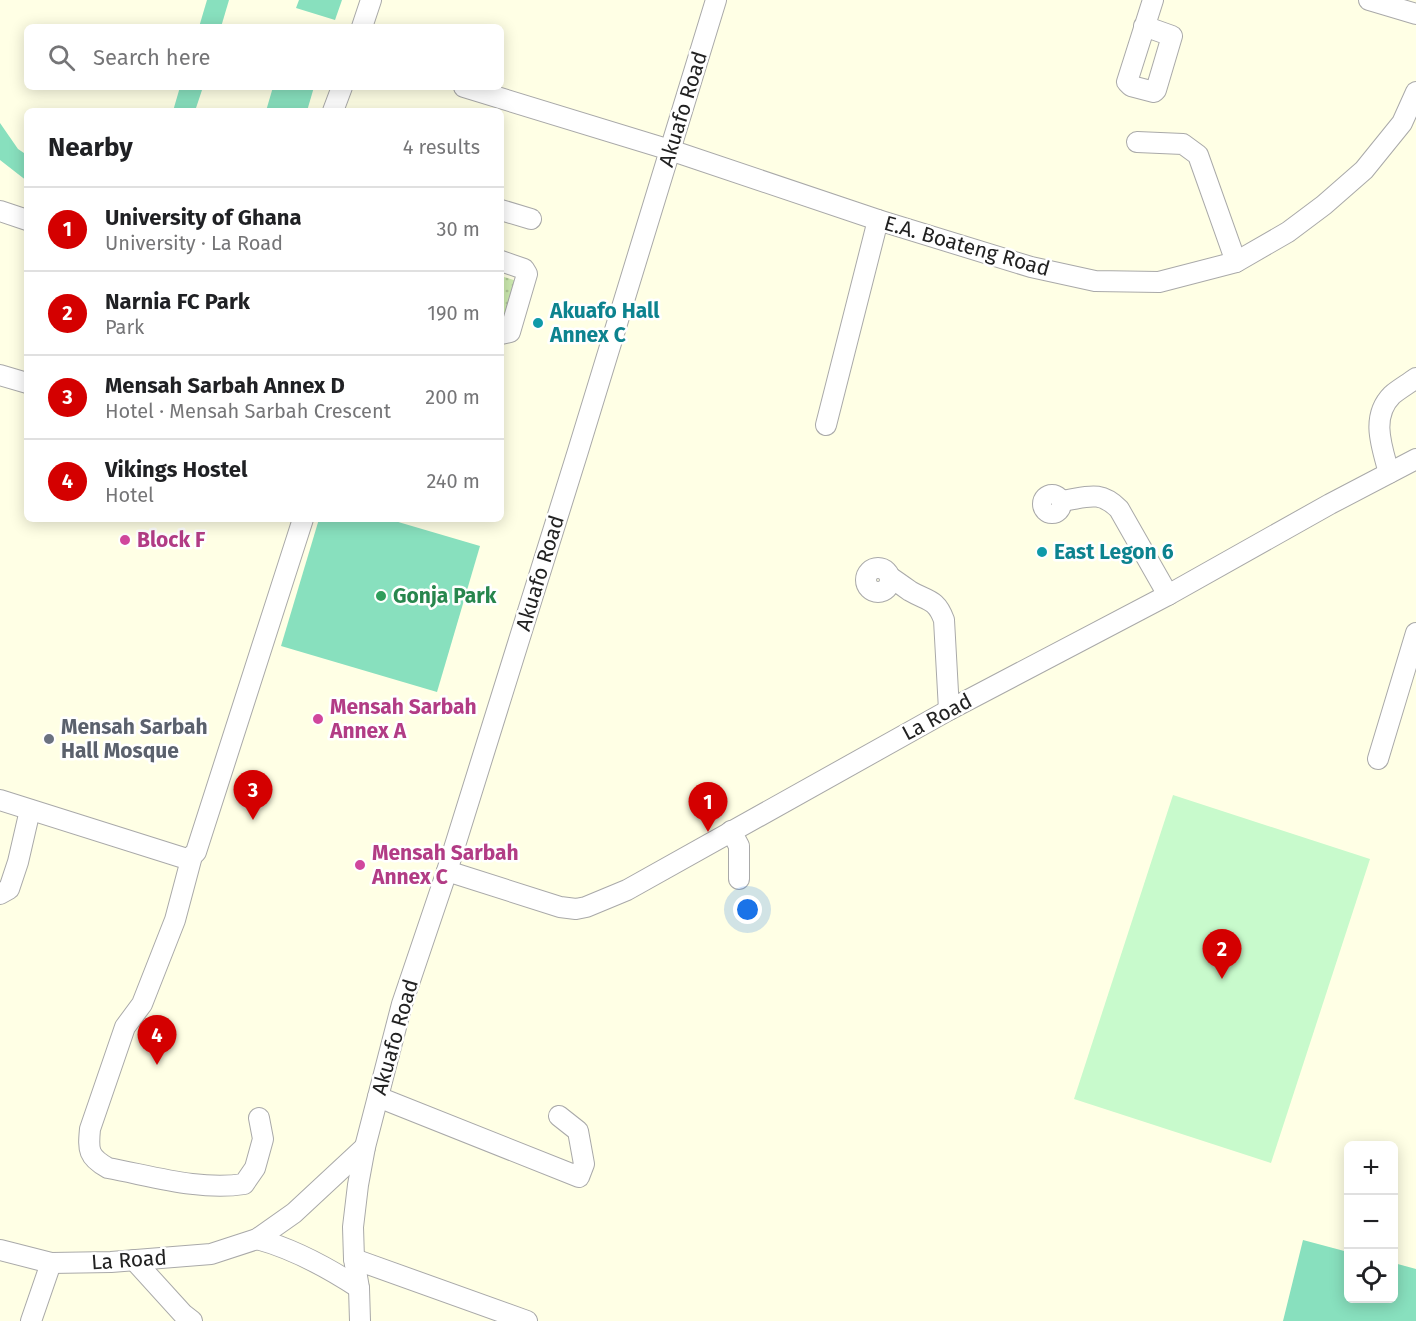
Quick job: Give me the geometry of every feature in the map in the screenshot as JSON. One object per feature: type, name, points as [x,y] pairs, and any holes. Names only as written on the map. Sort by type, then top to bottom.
[{"type":"street","points":[[363,24],[370,0]]},
{"type":"street","name":"Akuafo Road","points":[[360,1321],[353,1227],[365,1147],[402,1004],[447,870],[582,440],[716,0]]},
{"type":"street","points":[[1144,26],[1153,0]]},
{"type":"street","points":[[1369,0],[1416,14]]},
{"type":"street","points":[[334,108],[341,90]]},
{"type":"street","name":"E.A. Boateng Road","points":[[474,90],[670,150],[878,220],[1031,267],[1095,280],[1159,282],[1236,262],[1288,232],[1324,205],[1364,170],[1402,123],[1416,92]]},
{"type":"street","points":[[1137,142],[1183,144],[1198,154],[1236,262]]},
{"type":"street","points":[[0,211],[24,219]]},
{"type":"street","points":[[504,211],[531,219]]},
{"type":"street","points":[[826,425],[878,220]]},
{"type":"street","points":[[504,262],[524,269],[527,274],[510,332],[504,333]]},
{"type":"street","points":[[0,375],[24,382]]},
{"type":"street","points":[[1389,473],[1380,439],[1379,418],[1391,396],[1416,378]]},
{"type":"street","name":"La Road","points":[[447,870],[560,907],[576,909],[627,890],[949,710],[1168,595],[1416,459]]},
{"type":"street","points":[[1061,501],[1099,496],[1112,502],[1119,509],[1168,595]]},
{"type":"street","points":[[0,801],[188,859],[192,856],[196,852],[302,522]]},
{"type":"street","points":[[890,577],[912,592],[928,598],[940,608],[944,620],[949,710]]},
{"type":"street","points":[[1378,759],[1416,633]]},
{"type":"street","points":[[0,894],[9,889],[30,810]]},
{"type":"street","points":[[731,831],[739,846],[739,879]]},
{"type":"street","points":[[192,856],[175,920],[142,1004],[125,1027],[90,1129],[88,1146],[90,1153],[99,1163],[108,1168],[226,1187],[244,1184],[255,1168],[263,1138],[259,1118]]},
{"type":"street","points":[[378,1097],[579,1177],[584,1164],[578,1131],[559,1116]]},
{"type":"street","name":"La Road","points":[[0,1250],[51,1263],[211,1254],[257,1239],[294,1213],[365,1147]]},
{"type":"street","points":[[257,1239],[279,1245],[304,1256],[332,1270],[359,1288]]},
{"type":"street","points":[[354,1259],[517,1319]]},
{"type":"street","points":[[134,1260],[192,1321]]},
{"type":"street","points":[[31,1321],[51,1263]]},
{"type":"shaded area","points":[[0,0],[1416,0],[1416,1321],[0,1321]]},
{"type":"green space","points":[[207,0],[229,0],[222,24],[200,24]]},
{"type":"green space","points":[[299,0],[342,0],[335,20],[296,8]]},
{"type":"green space","points":[[179,90],[202,90],[196,108],[174,108]]},
{"type":"green space","points":[[272,90],[313,90],[308,108],[267,108]]},
{"type":"green space","points":[[0,123],[18,149],[24,153],[24,179],[0,160]]},
{"type":"green space","points":[[504,277],[520,282],[508,320],[504,318]]},
{"type":"green space","name":"Gonja Park","points":[[318,522],[398,522],[480,546],[437,692],[281,646]]},
{"type":"green space","points":[[1173,795],[1370,859],[1271,1163],[1074,1099]]},
{"type":"green space","points":[[1303,1240],[1344,1251],[1344,1303],[1398,1303],[1398,1264],[1416,1269],[1416,1321],[1283,1321]]},
{"type":"place","name":"Akuafo Hall Annex C","points":[[538,323]]},
{"type":"place","name":"Block F","points":[[125,540]]},
{"type":"place","name":"East Legon 6","points":[[1042,552]]},
{"type":"place","name":"Gonja Park","points":[[381,596]]},
{"type":"place","name":"Mensah Sarbah Annex A","points":[[318,719]]},
{"type":"place","name":"Mensah Sarbah Hall Mosque","points":[[49,739]]},
{"type":"place","name":"Mensah Sarbah Annex D","points":[[253,820]]},
{"type":"place","name":"University of Ghana","points":[[708,832]]},
{"type":"place","name":"Mensah Sarbah Annex C","points":[[360,865]]},
{"type":"place","name":"Narnia FC Park","points":[[1222,979]]},
{"type":"place","name":"Vikings Hostel","points":[[157,1065]]}]
